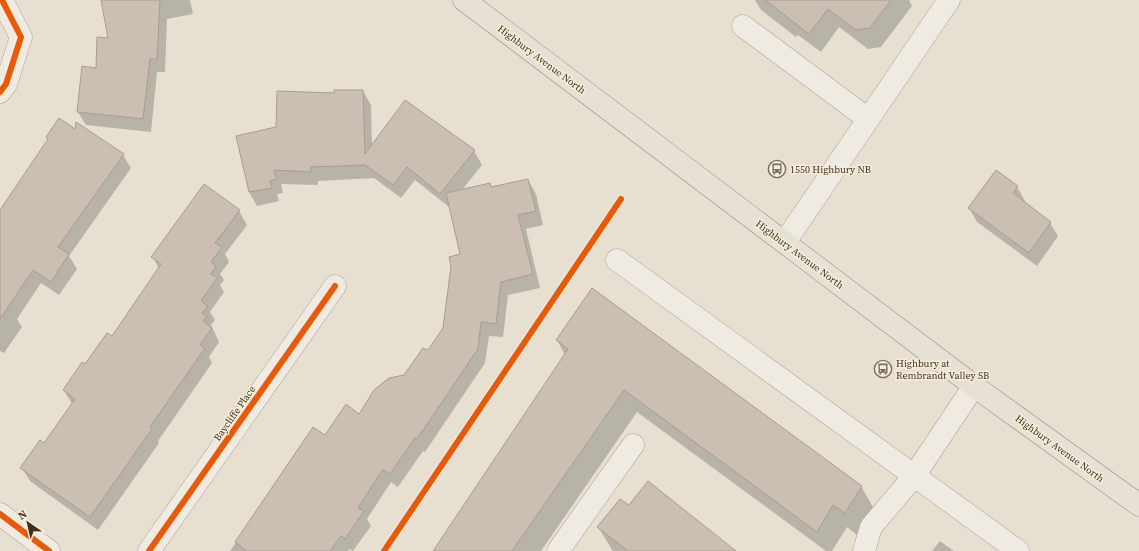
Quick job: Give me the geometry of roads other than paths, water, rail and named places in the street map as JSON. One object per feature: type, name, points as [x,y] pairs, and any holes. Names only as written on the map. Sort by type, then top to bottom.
[{"type":"main road","name":"Highbury Avenue North","points":[[464,0],[974,386],[1139,504]]},
{"type":"street","points":[[0,92],[6,84],[21,37],[2,0]]},
{"type":"street","points":[[785,242],[949,0]]},
{"type":"street","points":[[743,26],[868,119]]},
{"type":"street","points":[[617,260],[1018,551]]},
{"type":"street","name":"Baycliffe Place","points":[[149,551],[335,286]]},
{"type":"street","points":[[864,551],[871,527],[914,476],[974,386]]},
{"type":"street","points":[[565,548],[633,444]]},
{"type":"street","points":[[0,514],[49,551]]},
{"type":"place","name":"1550 Highbury NB","points":[[777,169]]},
{"type":"place","name":"Highbury at Rembrandt Valley SB","points":[[883,369]]}]
